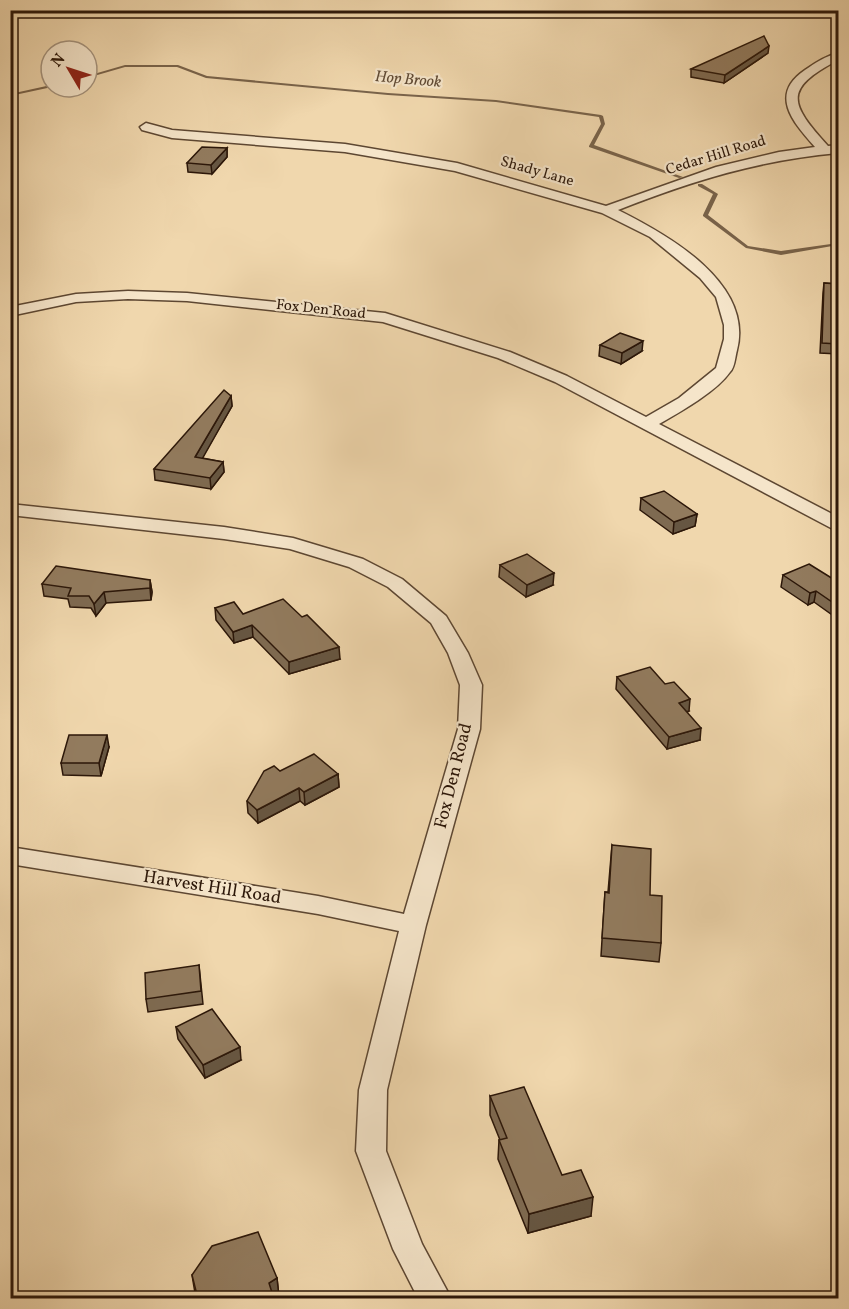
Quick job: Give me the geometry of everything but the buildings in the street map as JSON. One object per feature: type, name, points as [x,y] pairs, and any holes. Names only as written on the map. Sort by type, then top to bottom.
[{"type":"street","points":[[824,149],[795,116],[789,101],[792,91],[806,73],[838,56]]},
{"type":"street","name":"Shady Lane","points":[[146,127],[172,134],[345,148],[421,160],[491,176],[607,210],[655,234],[705,275],[723,296],[732,325],[732,339],[724,370],[685,402],[648,423]]},
{"type":"street","name":"Cedar Hill Road","points":[[607,210],[770,156],[838,148]]},
{"type":"street","name":"Fox Den Road","points":[[10,312],[76,298],[128,295],[259,304],[385,318],[504,355],[561,379],[838,524]]},
{"type":"street","name":"Fox Den Road","points":[[10,508],[224,533],[293,544],[356,563],[395,583],[439,620],[458,653],[471,685],[469,729],[413,925],[373,1090],[371,1151],[409,1249],[435,1299]]},
{"type":"street","name":"Harvest Hill Road","points":[[10,855],[318,905],[413,925]]},
{"type":"waterway","name":"Hop Brook","points":[[99,74],[125,66],[178,66],[206,77],[388,94],[496,101],[601,116],[603,124],[591,146],[681,177]]},
{"type":"waterway","name":"Hop Brook","points":[[10,95],[39,89]]},
{"type":"waterway","name":"Hop Brook","points":[[700,185],[716,194],[705,215],[746,247],[781,253],[838,244]]}]
